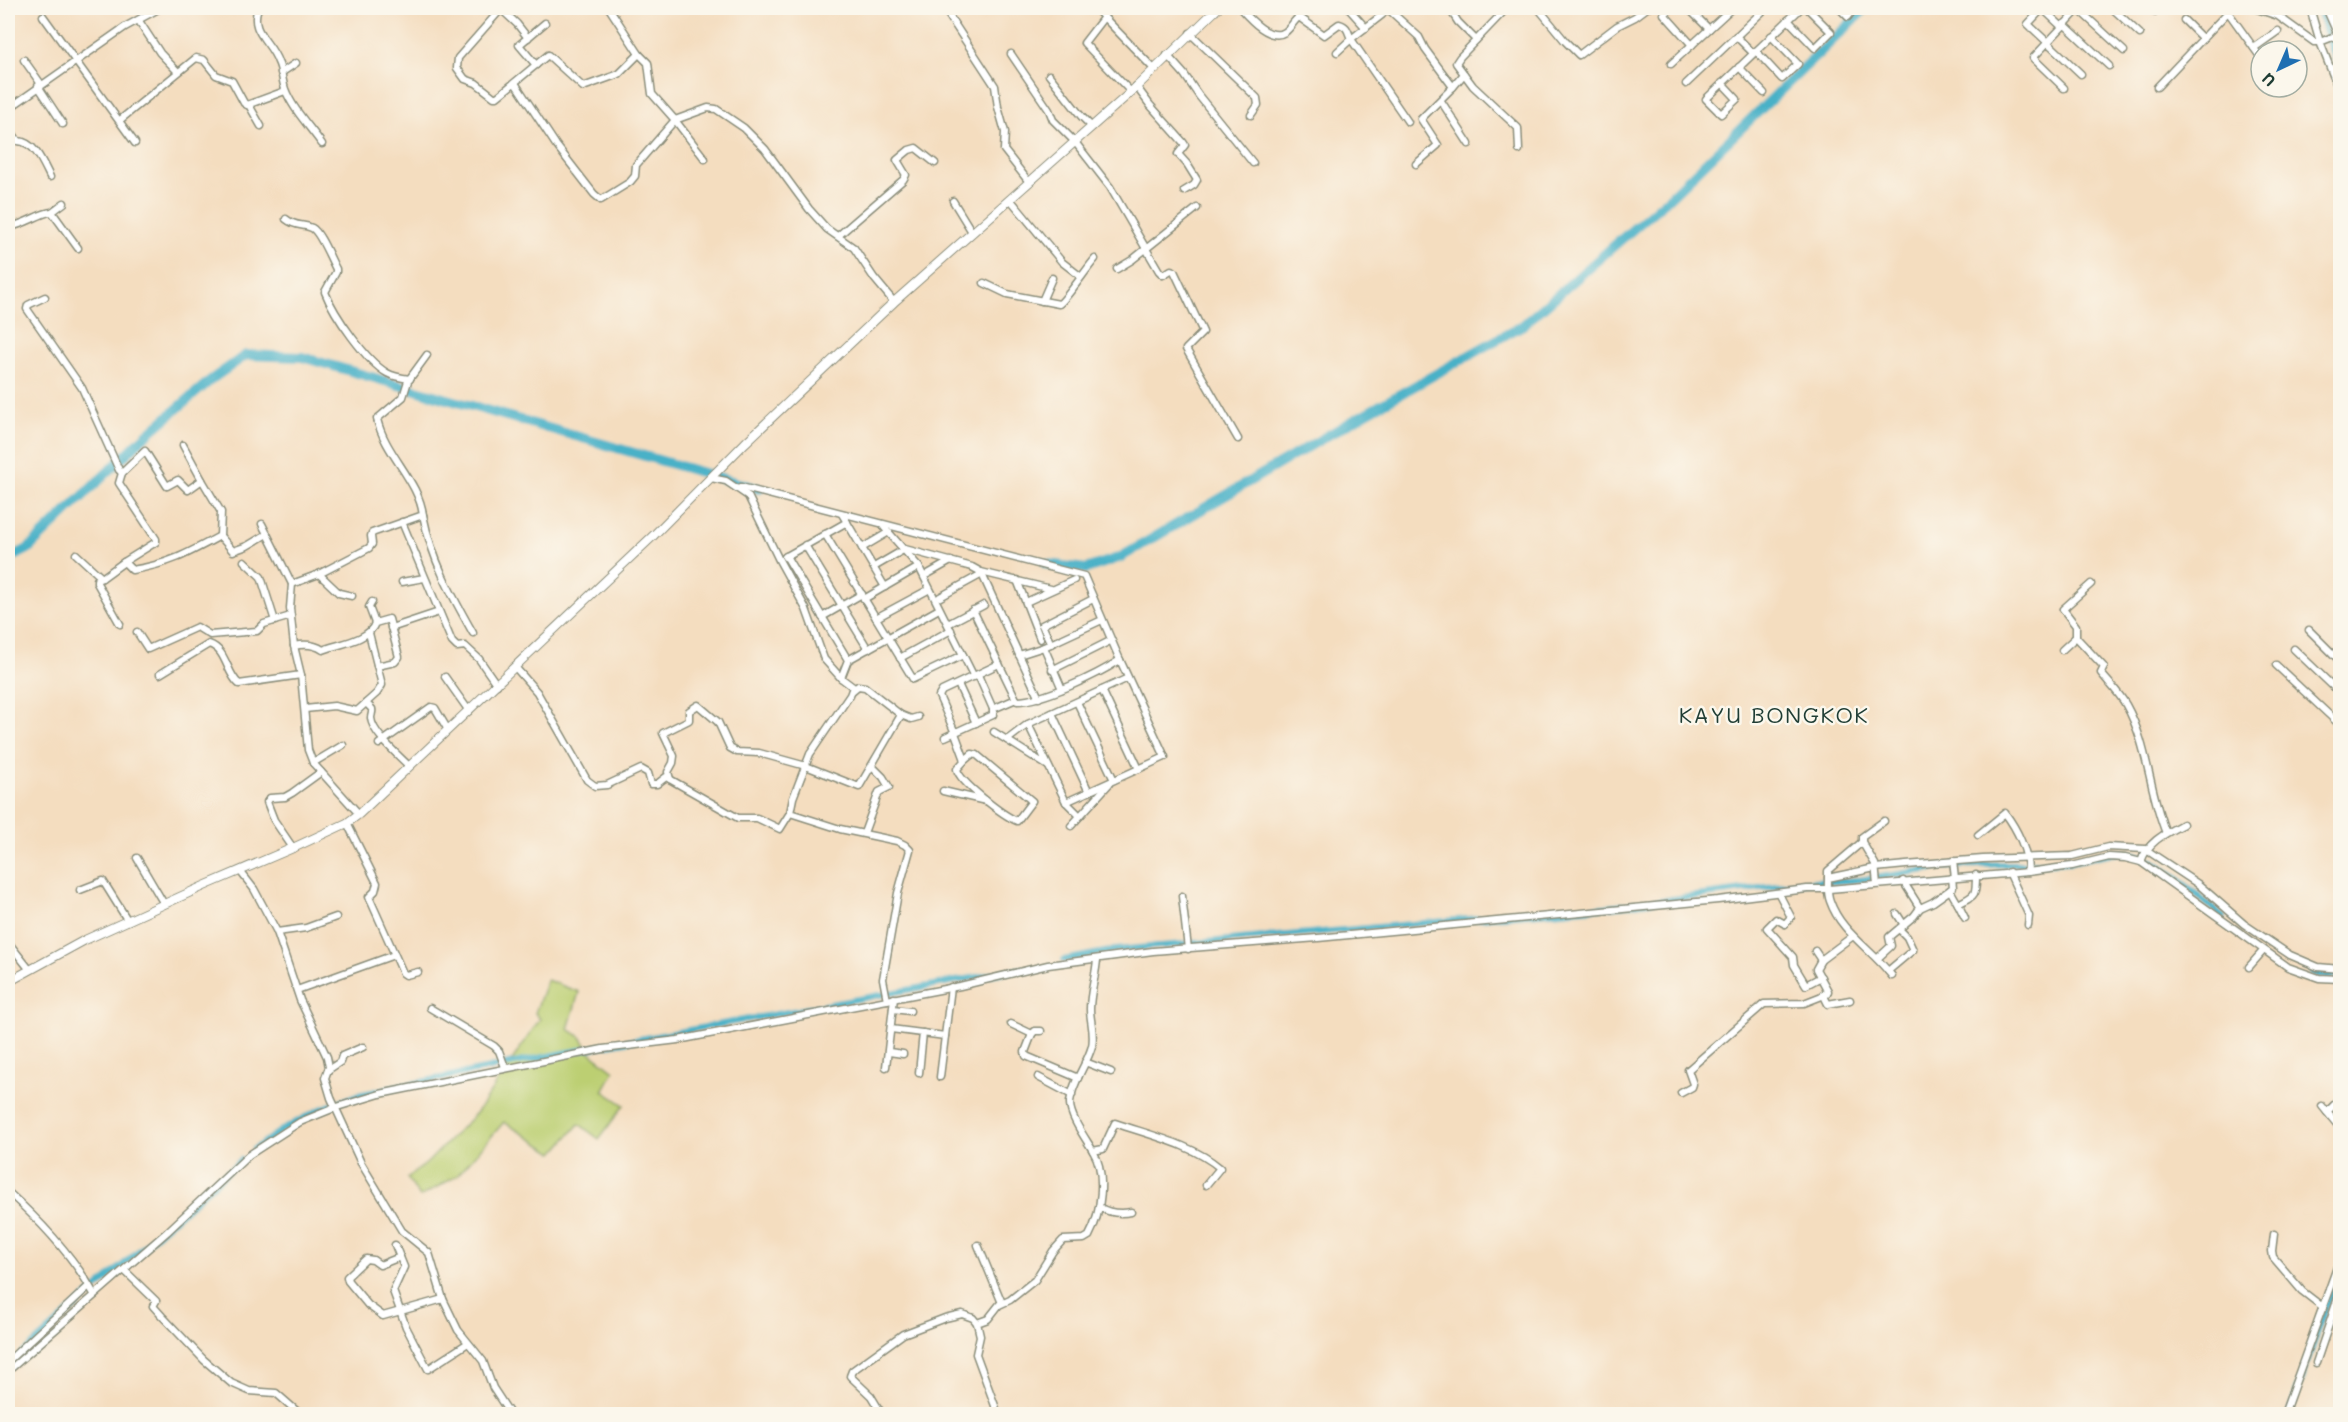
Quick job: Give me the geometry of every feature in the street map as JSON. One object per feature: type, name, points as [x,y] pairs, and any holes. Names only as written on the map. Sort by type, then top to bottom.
[{"type":"street","points":[[8,109],[39,85],[125,27],[160,8]]},
{"type":"street","points":[[258,8],[255,21],[259,33],[277,58],[285,91],[322,144]]},
{"type":"street","points":[[528,38],[502,8],[458,58],[457,68],[465,80],[476,83],[497,97],[546,56],[551,56],[563,71],[583,87],[619,74],[639,54]]},
{"type":"street","points":[[609,8],[639,54],[648,63],[651,73],[650,91],[705,159]]},
{"type":"street","points":[[944,8],[995,87],[1005,132],[1004,150],[1029,182]]},
{"type":"street","points":[[1095,8],[1121,32],[1153,69]]},
{"type":"street","points":[[8,982],[85,940],[293,848],[347,823],[359,814],[654,535],[724,464],[894,302],[1092,127],[1216,8]]},
{"type":"street","points":[[1240,8],[1254,23],[1277,34],[1284,33],[1300,17],[1324,35],[1339,24],[1347,28],[1351,39],[1408,122]]},
{"type":"street","points":[[1348,8],[1366,28]]},
{"type":"street","points":[[1337,52],[1382,15],[1387,8],[1419,37],[1453,87]]},
{"type":"street","points":[[1449,8],[1458,22],[1476,40]]},
{"type":"street","points":[[1507,8],[1457,60],[1457,66],[1478,91],[1518,128],[1518,150]]},
{"type":"street","points":[[1538,8],[1564,41],[1579,55],[1617,26],[1647,8]]},
{"type":"street","points":[[1671,8],[1664,14],[1692,45]]},
{"type":"street","points":[[1688,8],[1709,29]]},
{"type":"street","points":[[1719,8],[1725,14]]},
{"type":"street","points":[[1671,64],[1732,8]]},
{"type":"street","points":[[1686,84],[1766,8]]},
{"type":"street","points":[[1722,83],[1737,99],[1721,114],[1706,99],[1722,83],[1754,52],[1801,8]]},
{"type":"street","points":[[1788,20],[1815,48],[1831,32],[1807,8]]},
{"type":"street","points":[[1839,8],[1848,17],[1852,12],[1849,8]]},
{"type":"street","points":[[2081,74],[2028,24],[2043,8],[2109,66]]},
{"type":"street","points":[[2064,88],[2033,58],[2079,8],[2124,51]]},
{"type":"street","points":[[2112,8],[2140,34]]},
{"type":"street","points":[[2254,8],[2278,16],[2311,40],[2322,41],[2337,35],[2326,8]]},
{"type":"street","points":[[2310,8],[2340,93]]},
{"type":"street","points":[[2157,87],[2229,10],[2249,41]]},
{"type":"street","points":[[44,16],[135,143]]},
{"type":"street","points":[[1104,17],[1084,43],[1133,89],[1183,142],[1185,145],[1178,154],[1197,180],[1194,185],[1184,191]]},
{"type":"street","points":[[2184,20],[2203,39]]},
{"type":"street","points":[[139,21],[160,52],[178,72]]},
{"type":"street","points":[[536,65],[519,47],[544,23]]},
{"type":"street","points":[[2266,39],[2278,31]]},
{"type":"street","points":[[1190,33],[1257,99],[1258,105],[1251,115]]},
{"type":"street","points":[[1736,36],[1782,79],[1798,64],[1771,36]]},
{"type":"street","points":[[1011,54],[1049,110],[1053,120],[1075,142],[1110,187],[1161,273],[1174,271],[1203,331],[1202,335],[1186,349],[1238,439]]},
{"type":"street","points":[[1167,55],[1185,74],[1199,96],[1253,163]]},
{"type":"street","points":[[120,120],[196,58],[204,60],[212,73],[232,81],[244,103],[249,105],[261,126]]},
{"type":"street","points":[[24,60],[63,124]]},
{"type":"street","points":[[281,73],[296,63]]},
{"type":"street","points":[[1739,67],[1764,93]]},
{"type":"street","points":[[1416,164],[1438,145],[1420,121],[1464,74]]},
{"type":"street","points":[[1049,75],[1092,127]]},
{"type":"street","points":[[515,84],[556,145],[601,200],[630,182],[635,176],[636,165],[675,120],[708,108],[716,109],[744,128],[765,149],[809,208],[827,229],[854,248],[894,302]]},
{"type":"street","points":[[249,105],[285,91]]},
{"type":"street","points":[[1441,101],[1469,144]]},
{"type":"street","points":[[8,127],[18,141],[26,142],[31,146],[50,177]]},
{"type":"street","points":[[838,236],[903,180],[906,175],[897,160],[902,154],[916,148],[935,162]]},
{"type":"street","points":[[1010,199],[1062,262],[1080,276]]},
{"type":"street","points":[[953,201],[972,232]]},
{"type":"street","points":[[8,227],[31,221],[46,212],[52,212],[64,203]]},
{"type":"street","points":[[1117,268],[1147,248],[1197,208]]},
{"type":"street","points":[[52,212],[78,248]]},
{"type":"street","points":[[286,219],[297,226],[310,227],[318,233],[336,269],[325,291],[343,325],[380,369],[409,380]]},
{"type":"street","points":[[984,283],[1007,294],[1062,304],[1080,276],[1095,259]]},
{"type":"street","points":[[1042,301],[1052,278]]},
{"type":"street","points":[[45,297],[28,305],[27,309],[82,387],[121,472],[119,483],[156,539],[156,542],[98,579],[97,583],[120,624]]},
{"type":"street","points":[[427,355],[409,380],[402,397],[377,420],[394,459],[420,499],[432,552],[444,582],[453,594],[473,633]]},
{"type":"street","points":[[183,446],[221,512],[220,536],[231,550],[235,551],[267,534]]},
{"type":"street","points":[[121,472],[145,451],[167,486],[180,481],[183,488],[188,490],[202,480]]},
{"type":"street","points":[[711,477],[738,487],[881,525],[1059,570],[1080,573],[1084,576],[1110,641],[1165,757],[1066,802]]},
{"type":"street","points":[[738,487],[748,496],[806,609],[824,659],[841,678],[850,683],[852,691]]},
{"type":"street","points":[[842,514],[885,587]]},
{"type":"street","points":[[292,584],[319,574],[369,548],[372,544],[372,533],[423,515]]},
{"type":"street","points":[[402,522],[452,642],[457,647],[465,646],[479,659],[497,685]]},
{"type":"street","points":[[779,560],[847,522]]},
{"type":"street","points":[[262,524],[292,584],[291,616],[294,646],[301,675],[308,750],[313,763],[359,814]]},
{"type":"street","points":[[881,525],[919,567],[928,590],[993,709],[993,715],[945,737]]},
{"type":"street","points":[[862,548],[889,532]]},
{"type":"street","points":[[825,534],[913,679],[963,655]]},
{"type":"street","points":[[124,562],[132,570],[161,565],[199,549],[220,536]]},
{"type":"street","points":[[805,545],[868,649]]},
{"type":"street","points":[[874,567],[905,549],[951,561],[982,573],[1051,589]]},
{"type":"street","points":[[76,554],[102,578]]},
{"type":"street","points":[[786,556],[848,660]]},
{"type":"street","points":[[244,561],[261,577],[275,621]]},
{"type":"street","points":[[928,574],[951,561]]},
{"type":"street","points":[[822,617],[885,587],[919,567]]},
{"type":"street","points":[[940,597],[982,573]]},
{"type":"street","points":[[982,573],[1039,698]]},
{"type":"street","points":[[319,574],[339,593],[352,596]]},
{"type":"street","points":[[402,582],[424,578]]},
{"type":"street","points":[[1017,580],[1040,639]]},
{"type":"street","points":[[1026,602],[1074,580]]},
{"type":"street","points":[[2091,584],[2063,609],[2076,626],[2076,637],[2104,667],[2101,673],[2126,705],[2142,743],[2156,810],[2166,833]]},
{"type":"street","points":[[876,618],[928,590]]},
{"type":"street","points":[[1062,688],[1052,670],[1042,625],[1094,599]]},
{"type":"street","points":[[294,646],[318,646],[323,650],[369,633],[375,623],[369,607],[372,602]]},
{"type":"street","points":[[900,658],[984,605]]},
{"type":"street","points":[[841,678],[848,660],[939,609]]},
{"type":"street","points":[[973,610],[1017,701],[1039,698],[1120,660]]},
{"type":"street","points":[[391,628],[439,612]]},
{"type":"street","points":[[137,632],[148,648],[197,627],[210,635],[256,631],[263,625],[291,616]]},
{"type":"street","points":[[375,623],[389,619],[399,657],[395,662],[377,666]]},
{"type":"street","points":[[1019,656],[1047,646],[1102,620]]},
{"type":"street","points":[[2309,630],[2340,661]]},
{"type":"street","points":[[305,709],[334,706],[356,711],[377,693],[382,685],[369,633]]},
{"type":"street","points":[[210,635],[214,646],[238,684],[301,675]]},
{"type":"street","points":[[2062,650],[2076,637]]},
{"type":"street","points":[[1052,670],[1110,641]]},
{"type":"street","points":[[160,674],[208,644],[214,646]]},
{"type":"street","points":[[2294,649],[2340,693]]},
{"type":"street","points":[[965,760],[956,733],[939,696],[942,691],[999,664]]},
{"type":"street","points":[[2276,665],[2340,726],[2335,733]]},
{"type":"street","points":[[516,667],[537,692],[590,783],[603,786],[641,769],[648,773],[651,784],[654,785],[664,778],[670,779],[738,818],[757,818],[780,829],[790,813],[793,798],[810,754],[852,691],[858,686],[865,687],[901,716],[911,719],[918,717]]},
{"type":"street","points":[[445,676],[469,711]]},
{"type":"street","points":[[1007,740],[1028,724],[1128,678]]},
{"type":"street","points":[[958,684],[976,723]]},
{"type":"street","points":[[1102,690],[1139,769]]},
{"type":"street","points":[[993,709],[1016,699]]},
{"type":"street","points":[[1077,702],[1112,781]]},
{"type":"street","points":[[366,703],[372,709],[371,717],[381,742]]},
{"type":"street","points":[[670,779],[668,772],[674,756],[663,733],[687,722],[689,711],[698,705],[718,722],[730,748],[737,752],[759,753],[806,766],[860,787],[901,716]]},
{"type":"street","points":[[381,742],[431,707],[435,708],[448,730]]},
{"type":"street","points":[[1052,713],[1089,792]]},
{"type":"street","points":[[1028,724],[1066,802],[1080,816]]},
{"type":"street","points":[[994,732],[1048,767]]},
{"type":"street","points":[[381,742],[388,743],[409,766]]},
{"type":"street","points":[[313,763],[343,745]]},
{"type":"street","points":[[972,754],[977,755],[1032,801],[1017,821],[989,802],[958,776],[957,769],[965,760],[972,754]]},
{"type":"street","points":[[864,834],[879,792],[889,787],[872,766]]},
{"type":"street","points":[[293,848],[274,820],[267,802],[270,798],[285,797],[321,772]]},
{"type":"street","points":[[1071,826],[1112,781]]},
{"type":"street","points":[[943,791],[989,802]]},
{"type":"street","points":[[790,813],[840,829],[897,841],[910,850],[898,893],[883,979],[886,997]]},
{"type":"street","points":[[1978,835],[2005,813],[2020,837],[2028,865]]},
{"type":"street","points":[[1877,883],[1875,869],[1862,842],[1862,837],[1884,820]]},
{"type":"street","points":[[347,823],[377,883],[370,900],[394,955],[404,974],[417,972]]},
{"type":"street","points":[[2142,861],[2145,850],[2166,833],[2183,824]]},
{"type":"street","points":[[1862,842],[1828,871],[1830,903],[1843,927],[1878,958],[1890,973],[1913,950],[1897,914]]},
{"type":"street","points":[[8,1361],[92,1290],[124,1270],[249,1155],[300,1122],[336,1106],[503,1066],[603,1049],[678,1040],[886,997],[894,998],[951,987],[1048,965],[1187,946],[1779,894],[1828,884],[1875,869],[1954,863],[2028,865],[2072,861],[2109,852],[2145,850],[2180,873],[2244,924],[2290,955],[2305,969],[2319,978],[2340,979]]},
{"type":"street","points":[[1828,884],[1877,883],[2009,872],[2028,865],[2072,861],[2109,852],[2142,861],[2177,884],[2263,951],[2288,967],[2340,969]]},
{"type":"street","points":[[137,858],[164,904]]},
{"type":"street","points":[[1878,958],[1891,946],[1888,938],[1920,908],[1933,902],[1953,887],[1954,863]]},
{"type":"street","points":[[240,871],[254,889],[277,932],[297,990],[327,1056],[329,1063],[325,1078],[331,1098],[361,1163],[402,1231],[429,1253],[443,1299],[458,1330],[483,1362],[493,1388],[510,1414]]},
{"type":"street","points":[[2009,872],[2029,916],[2028,925]]},
{"type":"street","points":[[2177,884],[2180,873]]},
{"type":"street","points":[[1958,904],[1976,892],[1976,875]]},
{"type":"street","points":[[80,890],[103,880],[128,921]]},
{"type":"street","points":[[1906,880],[1920,908]]},
{"type":"street","points":[[1950,890],[1965,918]]},
{"type":"street","points":[[1779,894],[1791,917],[1785,924],[1776,919],[1767,928],[1793,957],[1794,965],[1806,985],[1821,977]]},
{"type":"street","points":[[1182,896],[1187,946]]},
{"type":"street","points":[[277,932],[306,928],[336,917]]},
{"type":"street","points":[[2239,932],[2244,924]]},
{"type":"street","points":[[1681,1093],[1693,1084],[1688,1070],[1764,1004],[1804,1003],[1828,991],[1815,966],[1853,936]]},
{"type":"street","points":[[8,942],[30,970]]},
{"type":"street","points":[[1815,951],[1821,960]]},
{"type":"street","points":[[2249,967],[2263,951]]},
{"type":"street","points":[[297,990],[394,955]]},
{"type":"street","points":[[977,1323],[988,1319],[1002,1303],[1010,1300],[1035,1280],[1053,1251],[1063,1240],[1084,1239],[1089,1236],[1099,1207],[1098,1167],[1093,1151],[1082,1134],[1070,1103],[1092,1040],[1090,1007],[1097,959]]},
{"type":"street","points":[[940,1077],[951,987]]},
{"type":"street","points":[[1823,994],[1828,1004],[1850,1000]]},
{"type":"street","points":[[886,1066],[894,998]]},
{"type":"street","points":[[429,1008],[494,1046],[499,1051],[503,1066]]},
{"type":"street","points":[[893,1009],[910,1011]]},
{"type":"street","points":[[1011,1024],[1032,1034]]},
{"type":"street","points":[[891,1029],[945,1036]]},
{"type":"street","points":[[1041,1031],[1035,1031],[1032,1034],[1025,1052],[1026,1056],[1078,1077]]},
{"type":"street","points":[[919,1073],[923,1033]]},
{"type":"street","points":[[327,1070],[340,1062],[342,1056],[363,1047]]},
{"type":"street","points":[[889,1052],[903,1054]]},
{"type":"street","points":[[1085,1062],[1111,1072]]},
{"type":"street","points":[[1038,1077],[1072,1095]]},
{"type":"street","points":[[2327,1112],[2340,1099]]},
{"type":"street","points":[[2322,1106],[2340,1128]]},
{"type":"street","points":[[1093,1151],[1103,1149],[1115,1123],[1186,1148],[1212,1161],[1220,1168],[1206,1185]]},
{"type":"street","points":[[8,1192],[57,1242],[92,1290]]},
{"type":"street","points":[[1099,1207],[1122,1214],[1131,1212]]},
{"type":"street","points":[[2274,1234],[2273,1257],[2302,1291],[2324,1308]]},
{"type":"street","points":[[395,1245],[404,1267],[393,1291],[416,1349],[428,1369],[468,1343]]},
{"type":"street","points":[[978,1245],[1002,1303]]},
{"type":"street","points":[[400,1257],[380,1265],[373,1260],[366,1259],[347,1277],[368,1305],[385,1317],[443,1299]]},
{"type":"street","points":[[2312,1361],[2325,1320],[2324,1308],[2336,1282],[2340,1259]]},
{"type":"street","points":[[124,1270],[156,1301],[153,1306],[162,1316],[219,1373],[249,1391],[276,1393],[300,1414]]},
{"type":"street","points":[[8,1371],[92,1290]]},
{"type":"street","points":[[2284,1414],[2312,1361],[2325,1320],[2340,1292]]},
{"type":"street","points":[[886,1414],[881,1412],[871,1396],[850,1376],[852,1371],[903,1334],[962,1314],[973,1318],[977,1323],[980,1336],[976,1354],[998,1414]]},
{"type":"green space","points":[[547,980],[579,992],[568,1029],[581,1037],[591,1053],[614,1071],[603,1091],[624,1105],[599,1139],[579,1124],[554,1153],[504,1122],[457,1176],[420,1197],[407,1178],[427,1163],[477,1112],[540,1019],[535,1013]]},
{"type":"waterway","points":[[1046,564],[1086,569],[1121,557],[1354,420],[1523,325],[1670,197],[1866,8]]},
{"type":"waterway","points":[[2318,8],[2340,73]]},
{"type":"waterway","points":[[8,559],[28,549],[144,437],[212,379],[246,355],[302,357],[759,489]]},
{"type":"waterway","points":[[1064,960],[1116,950],[1617,906],[1816,881],[1865,879],[1947,867],[2066,862],[2117,853],[2134,854],[2157,864],[2223,917]]},
{"type":"waterway","points":[[254,1149],[318,1110],[358,1095],[553,1055],[1021,969]]},
{"type":"waterway","points":[[2312,973],[2328,977],[2340,974]]},
{"type":"waterway","points":[[20,1356],[241,1160]]},
{"type":"waterway","points":[[2289,1414],[2340,1268]]},
{"type":"district","name":"KAYU BONGKOK","points":[[1774,715]]}]
